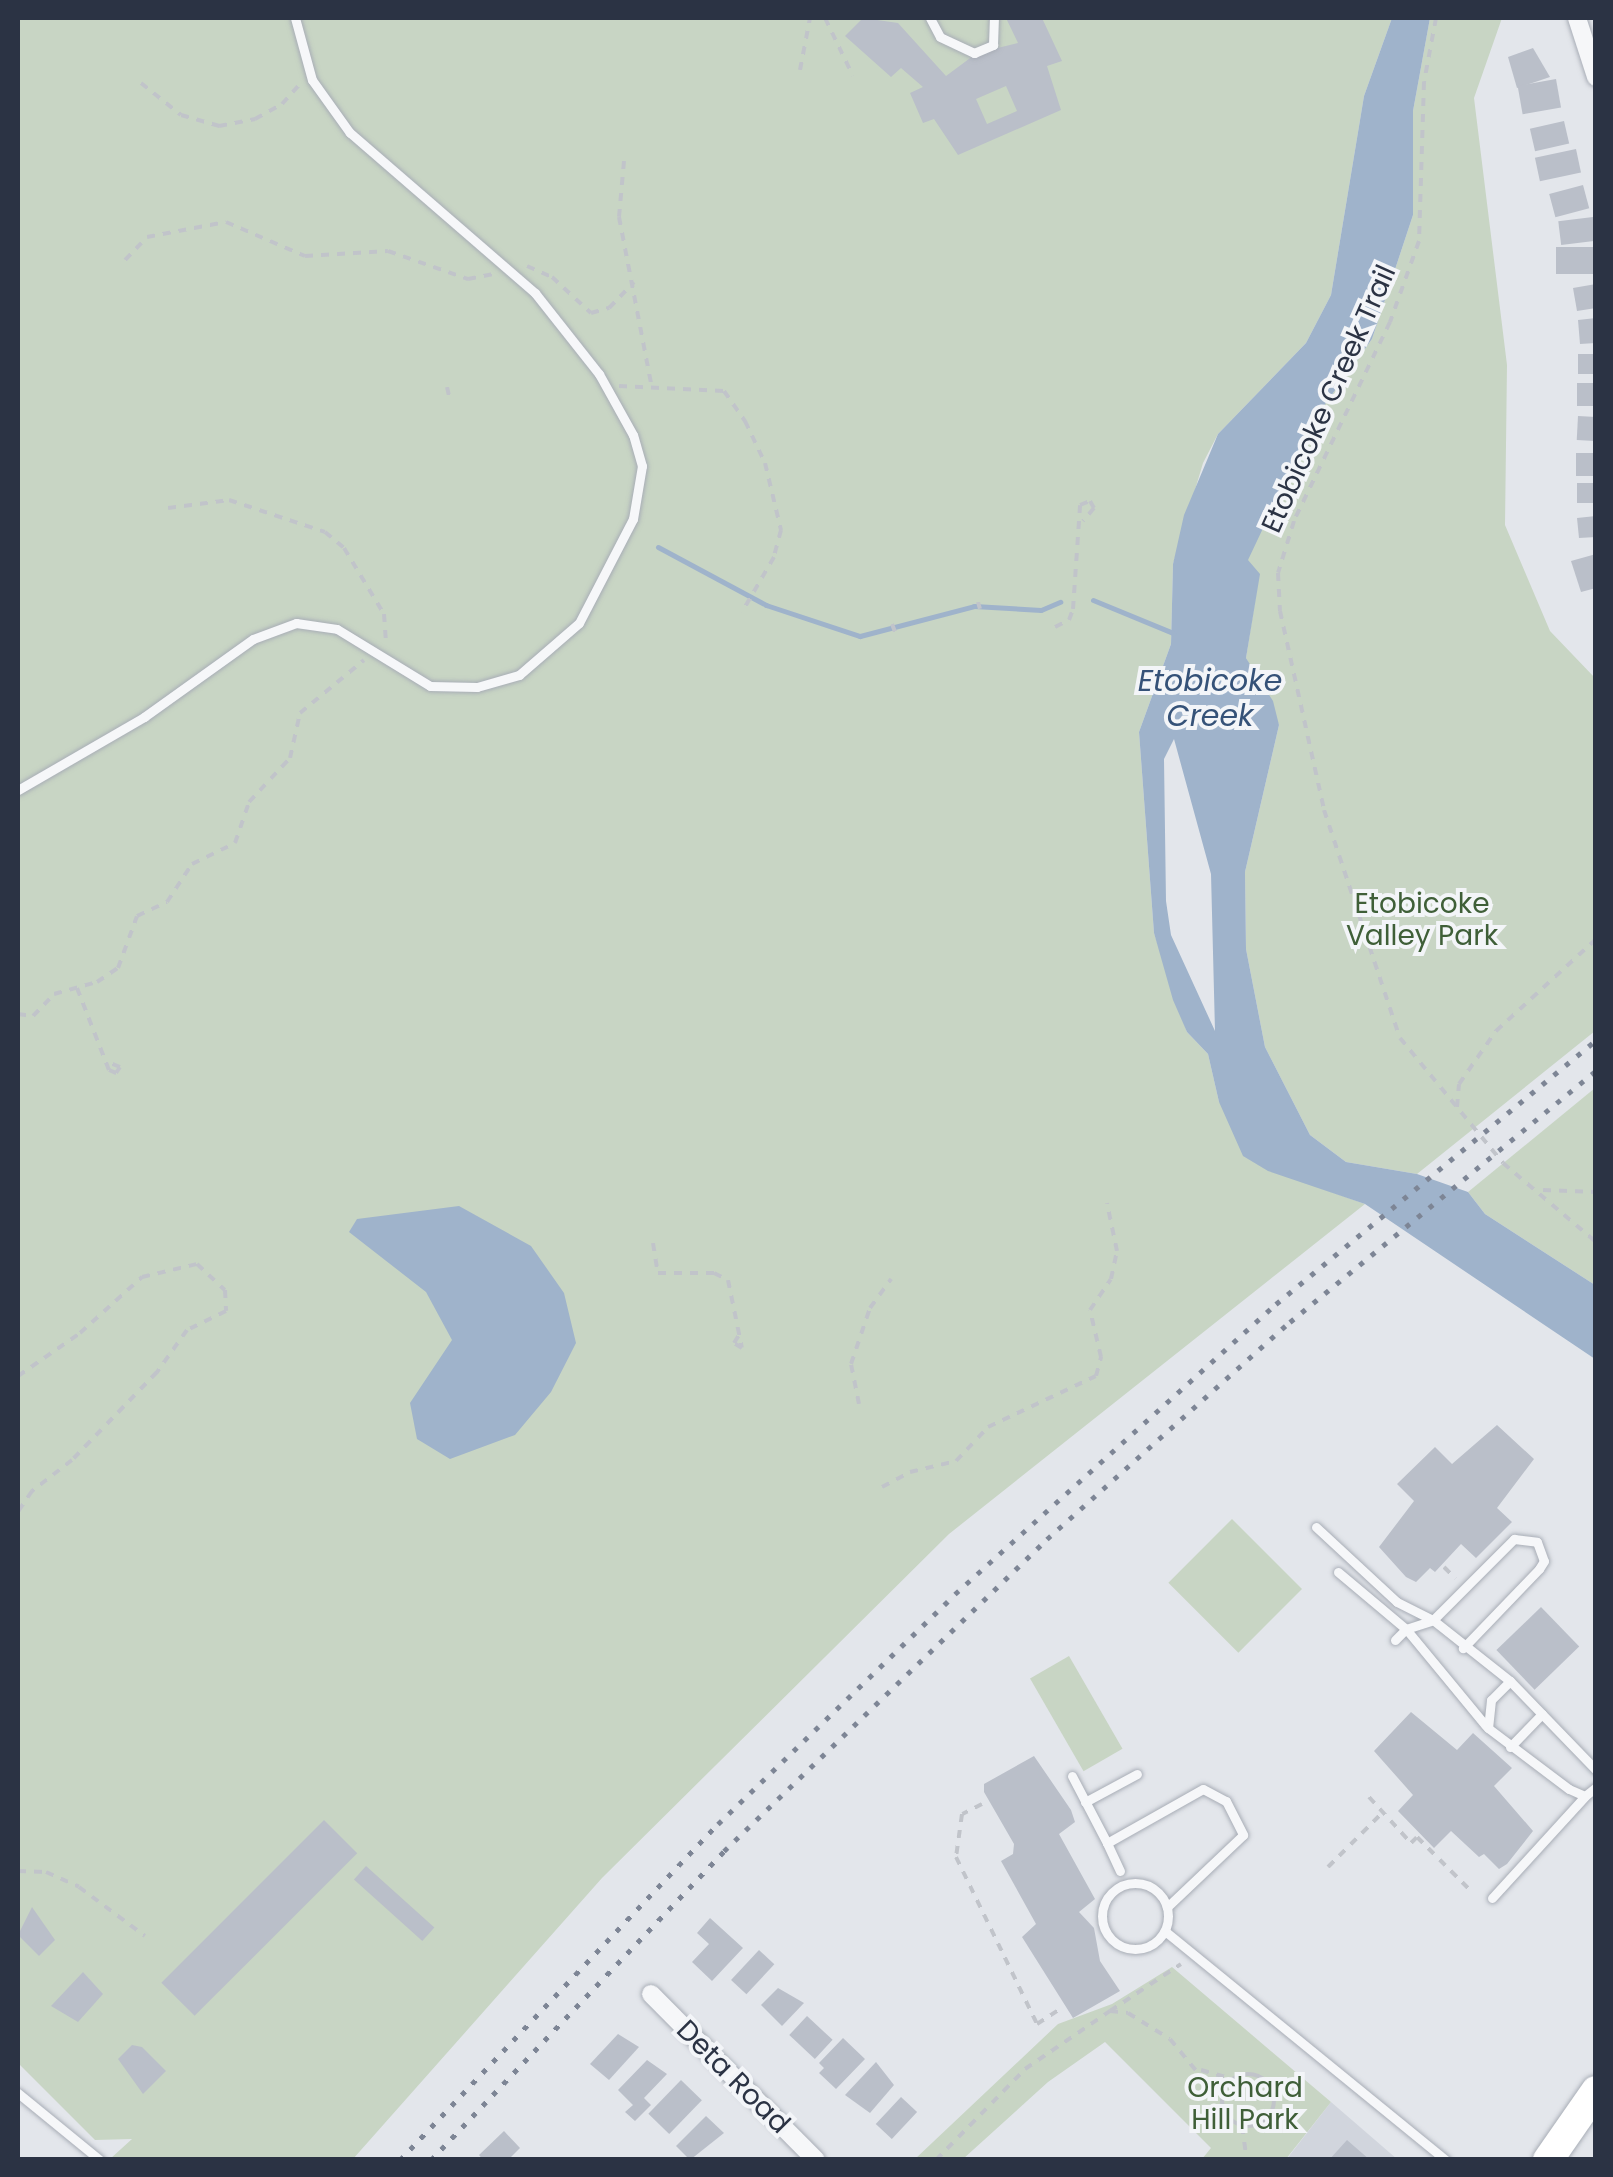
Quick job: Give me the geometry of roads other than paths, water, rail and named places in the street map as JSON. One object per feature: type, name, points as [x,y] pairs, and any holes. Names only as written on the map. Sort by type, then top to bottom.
[{"type":"main road","points":[[1548,2160],[1593,2099]]},
{"type":"street","points":[[1578,18],[1596,77]]},
{"type":"street","name":"Deta Road","points":[[650,1994],[816,2160]]},
{"type":"lane","points":[[18,790],[144,717],[273,629],[318,623],[430,686],[454,689],[519,675],[564,641],[603,585],[640,493],[642,466],[633,434],[581,347],[508,270],[350,133],[305,63],[295,18]]},
{"type":"lane","points":[[930,18],[940,37],[974,54],[993,45],[994,18]]},
{"type":"lane","points":[[1316,1527],[1397,1602],[1433,1620],[1510,1681],[1596,1770]]},
{"type":"lane","points":[[1395,1640],[1406,1628],[1433,1620],[1503,1548],[1526,1537],[1537,1542],[1544,1561],[1464,1648]]},
{"type":"lane","points":[[1338,1572],[1406,1628],[1488,1728],[1585,1796]]},
{"type":"lane","points":[[1488,1728],[1491,1700],[1510,1681]]},
{"type":"lane","points":[[1510,1746],[1542,1714]]},
{"type":"lane","points":[[1086,1802],[1137,1774]]},
{"type":"lane","points":[[1072,1776],[1120,1870]]},
{"type":"lane","points":[[1492,1898],[1596,1787]]},
{"type":"lane","points":[[1107,1844],[1203,1789],[1234,1808],[1243,1835],[1167,1907],[1165,1931]]},
{"type":"lane","points":[[1165,1931],[1135,1949],[1112,1940],[1102,1919],[1108,1896],[1129,1884],[1152,1888],[1167,1907]]},
{"type":"lane","points":[[1165,1931],[1446,2160]]},
{"type":"lane","points":[[18,2093],[100,2160]]},
{"type":"water","name":"Etobicoke Creek","points":[[1392,18],[1430,18],[1413,111],[1413,215],[1372,339],[1315,418],[1248,560],[1260,574],[1246,658],[1273,701],[1279,725],[1245,872],[1246,949],[1265,1047],[1310,1135],[1346,1162],[1417,1174],[1468,1192],[1485,1214],[1595,1285],[1595,1359],[1365,1204],[1268,1171],[1243,1156],[1219,1102],[1208,1054],[1187,1032],[1173,1000],[1154,933],[1139,732],[1171,644],[1173,564],[1184,515],[1218,434],[1306,343],[1331,295],[1364,96]],"holes":[[[1174,739],[1211,874],[1215,1031],[1171,935],[1166,901],[1164,759]]]},
{"type":"water","points":[[459,1206],[531,1246],[564,1293],[576,1343],[551,1392],[515,1435],[450,1459],[417,1439],[410,1403],[452,1340],[426,1292],[349,1232],[357,1219]]},
{"type":"waterway","points":[[658,547],[766,605],[860,636],[974,606],[1041,610],[1060,602]]},
{"type":"waterway","points":[[1093,600],[1173,633]]},
{"type":"railway","points":[[400,2160],[718,1824],[955,1594],[1276,1304],[1596,1040]]},
{"type":"railway","points":[[431,2160],[724,1851],[1047,1539],[1290,1322],[1596,1071]]},
{"type":"park label","name":"Etobicoke Valley Park","points":[[1422,920]]},
{"type":"park label","name":"Orchard Hill Park","points":[[1245,2104]]}]
